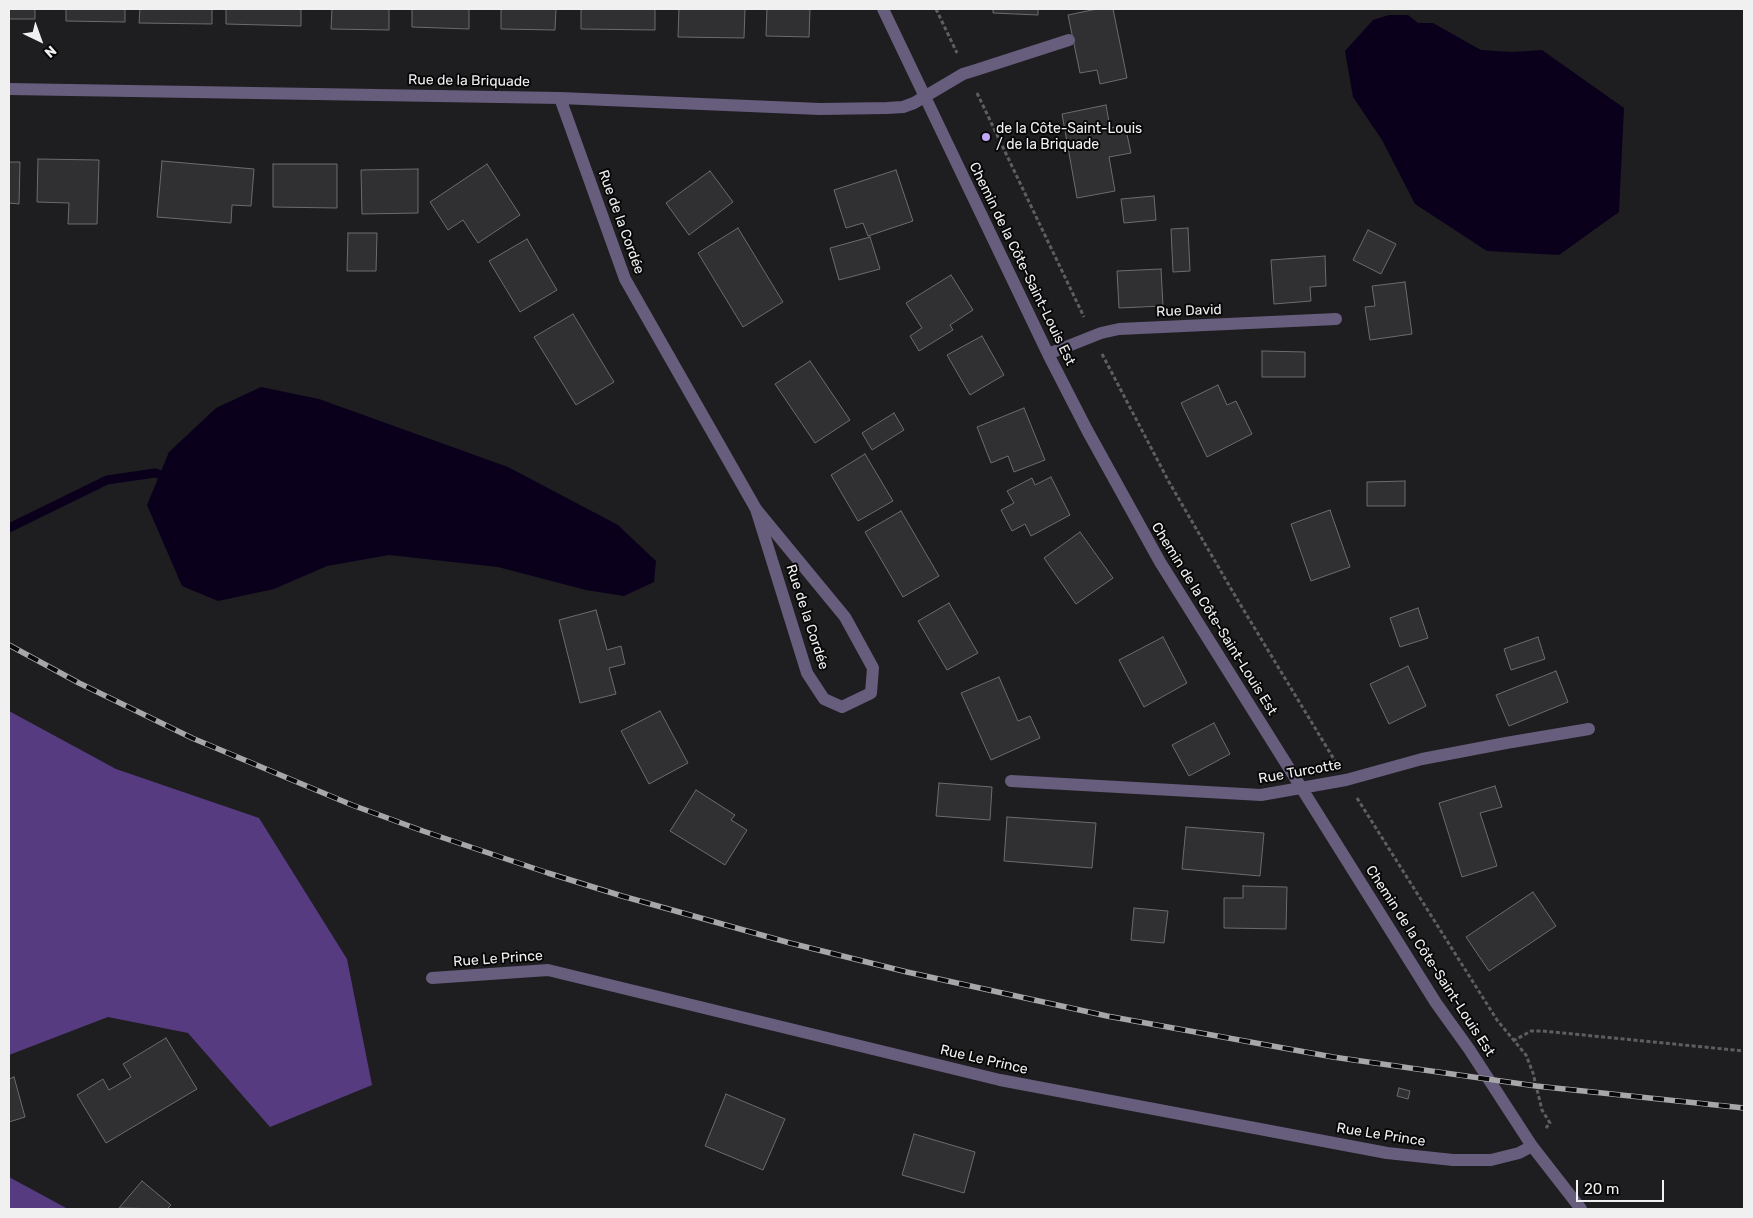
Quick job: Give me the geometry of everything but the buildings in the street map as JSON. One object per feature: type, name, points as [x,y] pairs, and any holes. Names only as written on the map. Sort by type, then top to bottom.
[{"type":"street","name":"Chemin de la Côte-Saint-Louis Est","points":[[883,9],[1048,354],[1087,430],[1160,562],[1188,610],[1303,789],[1436,1003],[1469,1049],[1532,1146],[1581,1209]]},
{"type":"street","name":"Rue de la Briquade","points":[[9,89],[560,98],[840,109],[887,108],[903,107],[926,98],[963,74],[1069,40]]},
{"type":"street","name":"Rue de la Cordée","points":[[560,98],[625,279],[756,509],[845,616],[873,668],[871,693],[842,707],[824,699],[807,673],[756,509]]},
{"type":"street","name":"Rue David","points":[[1048,354],[1101,333],[1119,329],[1336,319]]},
{"type":"street","name":"Rue Turcotte","points":[[1011,780],[1261,795],[1346,780],[1422,759],[1506,742],[1589,729]]},
{"type":"street","name":"Rue Le Prince","points":[[432,978],[548,970],[1000,1080],[1387,1153],[1453,1160],[1491,1160],[1519,1153],[1532,1146]]},
{"type":"path","points":[[936,9],[959,56]]},
{"type":"path","points":[[975,88],[1086,320]]},
{"type":"path","name":"Chemin de la Côte-Saint-Louis Est","points":[[1100,348],[1169,482],[1236,599],[1335,761]]},
{"type":"path","name":"Chemin de la Côte-Saint-Louis Est","points":[[1357,797],[1497,1020],[1526,1055],[1542,1110],[1550,1122]]},
{"type":"path","points":[[1513,1041],[1531,1031],[1543,1031],[1744,1052]]},
{"type":"shaded area","points":[[1389,15],[1408,15],[1418,23],[1433,23],[1481,50],[1512,52],[1542,50],[1624,108],[1619,212],[1559,255],[1487,251],[1415,204],[1382,140],[1353,97],[1345,51],[1373,20]]},
{"type":"shaded area","points":[[261,387],[319,399],[508,467],[618,525],[656,561],[654,582],[624,596],[586,590],[498,567],[389,555],[327,566],[274,589],[218,601],[182,586],[147,505],[169,452],[216,408]]},
{"type":"shaded area","points":[[9,711],[116,769],[259,818],[347,959],[372,1085],[270,1127],[188,1033],[108,1017],[9,1055]]},
{"type":"shaded area","points":[[9,1177],[68,1209],[9,1209]]},
{"type":"waterway","points":[[9,528],[107,480],[155,473],[171,478]]},
{"type":"railway","points":[[9,645],[79,683],[192,738],[352,805],[548,873],[622,896],[790,943],[907,972],[1107,1016],[1333,1057],[1536,1086],[1744,1108]]},
{"type":"place","name":"de la Côte-Saint-Louis / de la Briquade","points":[[986,137]]}]
